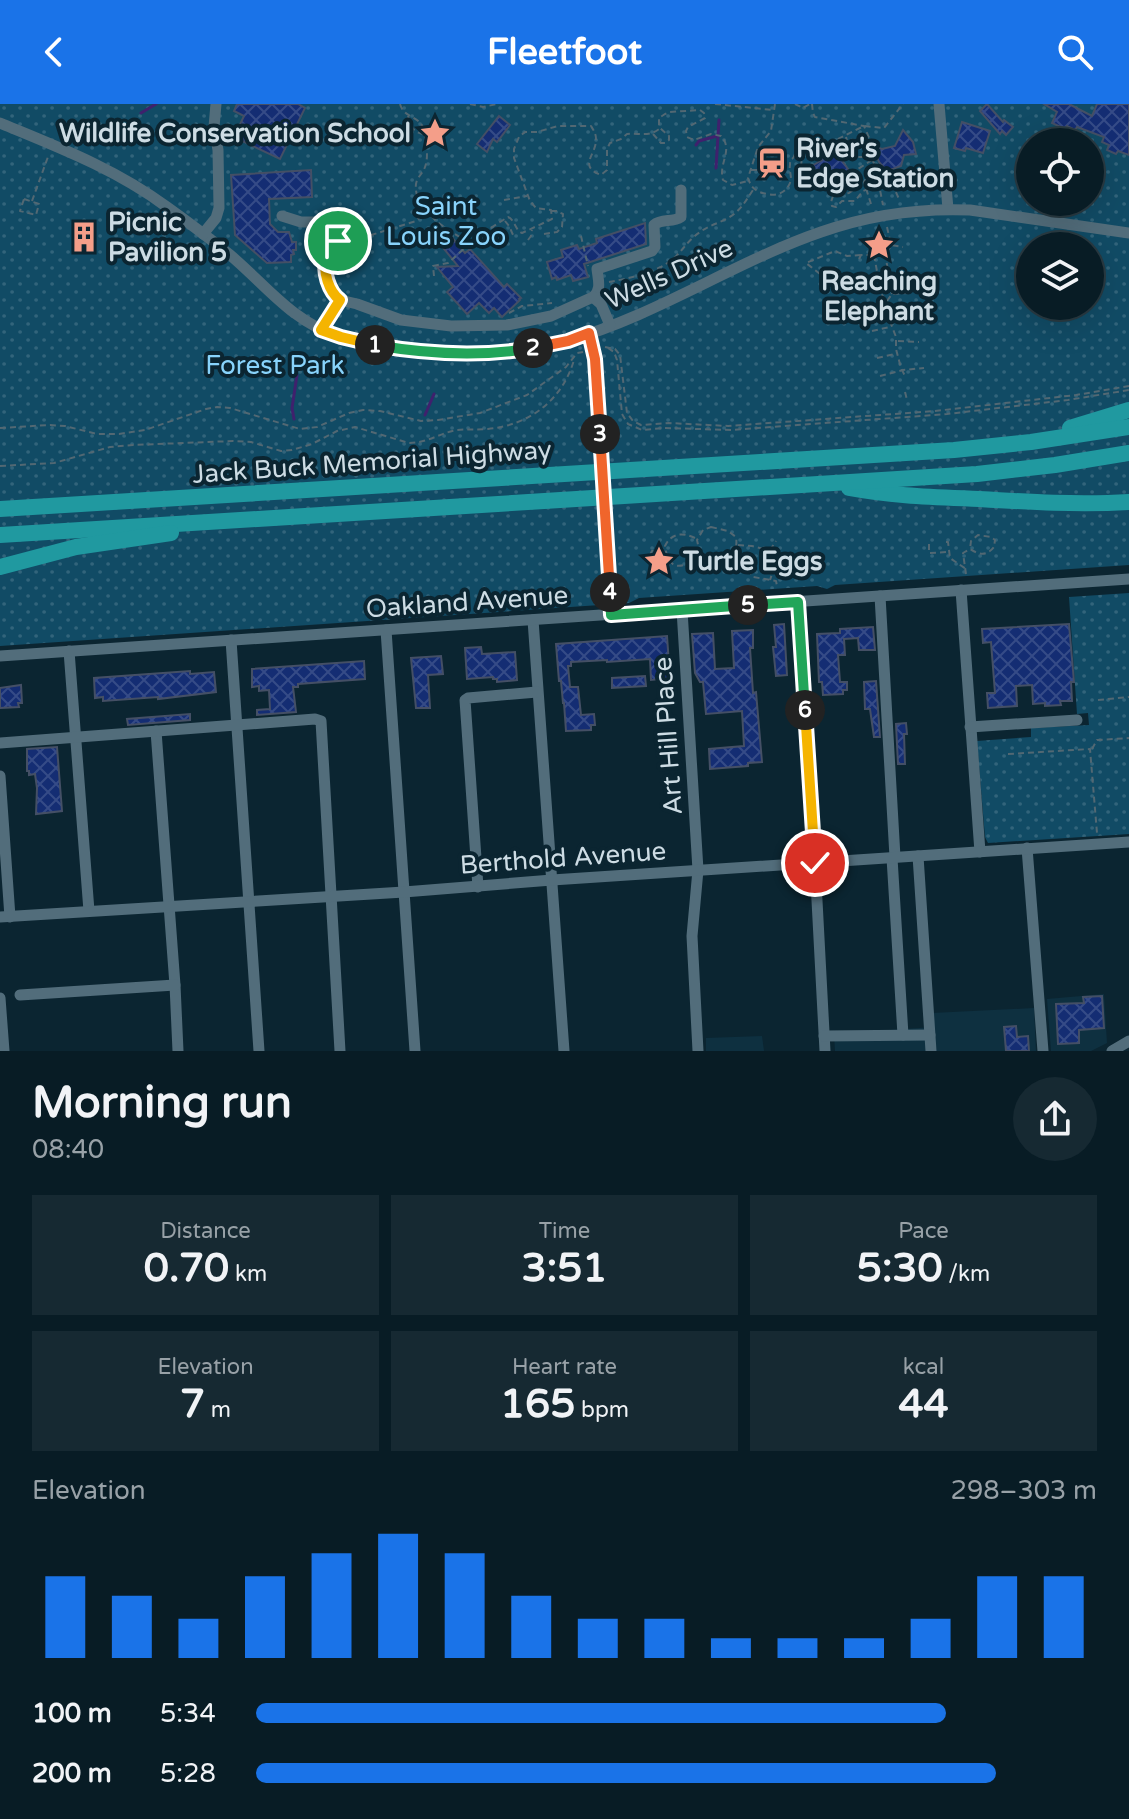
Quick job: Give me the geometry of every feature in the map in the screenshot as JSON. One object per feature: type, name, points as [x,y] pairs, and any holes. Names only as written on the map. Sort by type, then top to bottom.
[{"type":"highway","points":[[1031,442],[1129,410]]},
{"type":"highway","name":"Jack Buck Memorial Highway","points":[[0,509],[954,450],[1129,427]]},
{"type":"highway","name":"Jack Buck Memorial Highway","points":[[0,535],[1016,470],[1129,453]]},
{"type":"highway","points":[[823,483],[917,497],[1129,502]]},
{"type":"highway","points":[[0,567],[76,547],[245,519]]},
{"type":"street","points":[[203,234],[216,218],[219,208],[218,150],[214,127],[216,104]]},
{"type":"street","points":[[939,104],[948,209]]},
{"type":"street","name":"Wells Drive","points":[[0,123],[111,171],[157,200],[230,255],[291,312],[321,330],[365,344],[401,349],[465,353],[530,349],[568,341],[820,232],[902,213],[948,209],[993,212],[1129,233]]},
{"type":"street","points":[[282,216],[301,222],[330,222],[338,239],[325,264],[330,287],[340,300],[401,320],[432,325],[507,325],[551,316],[598,294],[597,269],[652,251],[655,247],[654,225],[681,217],[681,190]]},
{"type":"street","points":[[593,297],[601,304],[610,325]]},
{"type":"street","points":[[321,330],[340,300]]},
{"type":"street","points":[[589,333],[595,359],[611,615]]},
{"type":"street","name":"Oakland Avenue","points":[[0,656],[1129,579]]},
{"type":"street","points":[[961,590],[980,852]]},
{"type":"street","points":[[880,596],[903,1035]]},
{"type":"street","points":[[798,602],[825,1051]]},
{"type":"street","name":"Art Hill Place","points":[[682,610],[698,870],[692,936],[698,1051]]},
{"type":"street","points":[[533,620],[564,1051]]},
{"type":"street","points":[[386,630],[415,1051]]},
{"type":"street","points":[[231,640],[259,1051]]},
{"type":"street","points":[[69,651],[89,911]]},
{"type":"street","points":[[478,887],[465,700],[537,692]]},
{"type":"street","points":[[0,743],[315,719],[321,721],[340,1051]]},
{"type":"street","points":[[970,727],[1077,720]]},
{"type":"street","points":[[156,731],[178,1051]]},
{"type":"street","points":[[0,776],[5,917]]},
{"type":"street","name":"Berthold Avenue","points":[[5,917],[1129,842]]},
{"type":"street","points":[[1027,848],[1043,1051]]},
{"type":"street","points":[[918,856],[931,1051]]},
{"type":"street","points":[[20,995],[175,985]]},
{"type":"street","points":[[0,998],[4,1051]]},
{"type":"street","points":[[824,1036],[930,1035]]},
{"type":"street","points":[[1112,1051],[1129,1041]]},
{"type":"path","points":[[400,104],[411,126],[424,134]]},
{"type":"path","points":[[470,104],[483,107],[497,104]]},
{"type":"path","points":[[717,104],[773,110]]},
{"type":"path","points":[[775,104],[771,131],[757,150],[749,170],[748,181],[758,192],[780,194],[787,187],[789,163],[796,144],[800,142],[814,147],[864,126]]},
{"type":"path","points":[[795,104],[804,108],[811,104],[817,117],[884,128],[903,104]]},
{"type":"path","points":[[544,234],[557,232],[562,227],[563,214],[536,208],[528,196],[514,158],[514,149],[519,137],[528,131],[589,124],[596,135],[596,142],[589,164],[594,172],[601,175],[607,170],[610,143],[627,134],[652,134],[659,128],[659,118],[665,114],[700,110],[705,118],[688,127],[687,137],[696,140],[708,135],[721,136],[727,145],[727,156],[721,171],[725,182],[732,185],[748,181]]},
{"type":"path","points":[[408,116],[421,123],[425,140],[426,165],[416,183],[418,201],[459,237],[467,239],[478,236],[510,217],[521,233],[551,221],[552,211]]},
{"type":"path","points":[[864,126],[873,147]]},
{"type":"path","points":[[652,134],[661,143],[669,140],[669,136],[659,128]]},
{"type":"path","points":[[845,135],[849,148]]},
{"type":"path","points":[[425,140],[431,138]]},
{"type":"path","points":[[842,148],[847,141]]},
{"type":"path","points":[[828,143],[832,149]]},
{"type":"path","points":[[807,186],[800,169],[808,146]]},
{"type":"path","points":[[749,170],[762,170],[767,154],[757,150]]},
{"type":"path","points":[[850,153],[854,157],[872,156]]},
{"type":"path","points":[[32,202],[48,156]]},
{"type":"path","points":[[872,156],[878,169],[888,174],[899,199]]},
{"type":"path","points":[[872,156],[853,174],[853,190],[833,196],[832,206],[836,207],[842,201],[855,201],[869,188],[877,187],[881,194]]},
{"type":"path","points":[[871,204],[865,179],[878,169]]},
{"type":"path","points":[[504,200],[528,196]]},
{"type":"path","points":[[24,199],[32,202],[39,204],[36,215],[20,211],[24,199]]},
{"type":"path","points":[[338,239],[368,236],[420,220],[429,199],[434,201],[437,210],[435,218]]},
{"type":"path","points":[[503,221],[514,237]]},
{"type":"path","points":[[362,225],[368,236]]},
{"type":"path","points":[[433,229],[444,226]]},
{"type":"path","points":[[528,240],[532,229]]},
{"type":"path","points":[[820,274],[806,263],[835,251],[860,257],[885,253],[891,245],[888,230]]},
{"type":"path","points":[[434,276],[433,266],[450,261],[467,246],[467,239]]},
{"type":"path","points":[[891,245],[903,247]]},
{"type":"path","points":[[868,310],[887,303],[892,294],[885,253]]},
{"type":"path","points":[[874,255],[881,293],[893,317],[897,353],[906,378]]},
{"type":"path","points":[[892,294],[910,293]]},
{"type":"path","points":[[505,314],[522,306],[553,303]]},
{"type":"path","points":[[893,317],[914,314]]},
{"type":"path","points":[[872,331],[892,326]]},
{"type":"path","points":[[896,341],[919,342]]},
{"type":"path","points":[[605,347],[615,349],[620,355],[627,413],[641,425],[728,426],[935,411],[1129,388]]},
{"type":"path","points":[[877,358],[897,353]]},
{"type":"path","points":[[0,428],[50,425],[97,434],[119,434],[145,430],[217,407],[300,429],[317,427],[363,410],[421,421],[438,420],[480,413],[527,395],[566,367],[576,354],[569,373],[543,409],[511,425],[451,431],[417,443],[355,427],[337,431],[292,450],[281,451],[251,442],[233,441],[133,445],[110,447],[54,463],[0,466]]},
{"type":"path","points":[[880,376],[924,368]]},
{"type":"path","points":[[905,392],[907,400]]},
{"type":"path","points":[[716,527],[736,537],[737,546],[729,557],[717,559],[703,556],[698,550],[697,540],[703,530],[716,527]]},
{"type":"path","points":[[650,555],[652,551],[664,548],[669,539],[677,534],[697,540]]},
{"type":"path","points":[[978,535],[995,540],[989,552],[981,554],[970,549],[971,541],[978,535]]},
{"type":"path","points":[[770,550],[776,541]]},
{"type":"path","points":[[946,542],[950,558],[966,569]]},
{"type":"path","points":[[929,544],[929,553],[948,552]]},
{"type":"path","points":[[737,546],[770,550],[774,568],[770,580]]},
{"type":"path","points":[[938,547],[938,552]]},
{"type":"path","points":[[664,548],[670,562],[677,566],[687,565],[703,556]]},
{"type":"path","points":[[966,574],[962,553],[970,549]]},
{"type":"path","points":[[734,553],[753,577],[776,581],[777,586]]},
{"type":"path","points":[[1098,700],[1129,697]]},
{"type":"path","points":[[1092,750],[1097,740],[1129,738]]},
{"type":"path","points":[[1008,754],[1090,749],[1097,833]]},
{"type":"shaded area","points":[[1104,994],[1107,1043],[1091,1051],[1051,1051],[1047,999]]},
{"type":"shaded area","points":[[1034,1008],[1036,1051],[835,1051],[834,1034],[933,1027],[932,1013]]},
{"type":"shaded area","points":[[762,1036],[764,1051],[706,1051],[706,1038]]},
{"type":"green space","name":"Forest Park","points":[[0,104],[1129,104],[1129,565],[835,585],[827,589],[817,586],[639,598],[629,603],[0,646]]},
{"type":"green space","points":[[1129,593],[1129,834],[988,843],[977,741],[1031,737],[1031,728],[1089,725],[1088,713],[1077,714],[1069,597]]},
{"type":"building","points":[[237,104],[298,104],[305,108],[280,159],[234,137],[244,116],[234,111]]},
{"type":"building","points":[[987,104],[1003,122],[1013,127],[1006,135],[1002,131],[1000,134],[980,111]]},
{"type":"building","points":[[1044,104],[1069,104],[1092,116],[1097,104],[1129,104],[1129,155],[1107,150],[1109,145],[1104,143],[1104,128],[1063,128],[1052,123],[1057,112]]},
{"type":"building","points":[[499,116],[510,125],[497,142],[493,139],[487,152],[477,144]]},
{"type":"building","points":[[962,122],[990,131],[983,153],[954,148]]},
{"type":"building","points":[[903,130],[913,142],[916,154],[904,155],[901,166],[885,169],[873,146],[882,149],[895,146]]},
{"type":"building","points":[[839,147],[846,149],[843,162],[849,177],[831,191],[812,183],[803,171],[822,160],[819,152]]},
{"type":"building","points":[[311,170],[312,197],[269,199],[270,224],[278,232],[289,232],[292,242],[296,242],[296,250],[293,250],[291,262],[267,263],[235,235],[231,175]]},
{"type":"building","points":[[645,223],[646,244],[584,264],[588,277],[573,281],[571,275],[552,279],[547,262],[563,257],[561,250],[577,245],[579,249],[597,243],[596,239]]},
{"type":"building","points":[[450,235],[465,253],[470,249],[504,287],[507,284],[521,298],[502,317],[494,308],[489,313],[479,303],[467,314],[447,292],[453,287],[437,267],[458,266],[440,244]]},
{"type":"building","points":[[784,624],[787,675],[776,676],[774,625]]},
{"type":"building","points":[[1069,624],[1074,682],[1071,682],[1072,701],[1060,701],[1061,705],[1033,704],[1032,685],[1016,686],[1017,706],[988,708],[987,693],[995,693],[991,642],[983,643],[982,629]]},
{"type":"building","points":[[873,627],[875,650],[859,650],[858,638],[844,639],[845,655],[838,655],[840,682],[847,682],[847,690],[843,690],[843,694],[823,695],[822,682],[819,682],[817,634]]},
{"type":"building","points":[[753,630],[753,648],[750,648],[753,693],[756,692],[762,762],[710,769],[709,749],[744,746],[742,711],[706,714],[703,682],[695,673],[692,634],[713,633],[715,669],[734,668],[732,631]]},
{"type":"building","points":[[667,636],[670,678],[651,680],[650,659],[571,662],[568,666],[570,687],[578,687],[581,715],[594,714],[595,725],[591,725],[591,730],[566,731],[556,644]]},
{"type":"building","points":[[481,647],[482,654],[515,652],[517,680],[497,682],[493,677],[467,679],[465,648]]},
{"type":"building","points":[[441,656],[443,674],[428,675],[430,708],[416,708],[411,658]]},
{"type":"building","points":[[364,661],[365,679],[298,684],[298,687],[293,687],[296,712],[257,715],[257,710],[270,709],[269,690],[259,691],[259,686],[252,687],[252,669]]},
{"type":"building","points":[[190,671],[190,674],[214,672],[216,692],[158,699],[103,701],[103,697],[95,698],[94,678]]},
{"type":"building","points":[[645,676],[646,686],[612,688],[612,678]]},
{"type":"building","points":[[876,681],[880,737],[874,737],[870,709],[865,709],[864,682]]},
{"type":"building","points":[[21,685],[22,703],[18,703],[19,707],[0,708],[0,688]]},
{"type":"building","points":[[190,714],[190,720],[128,725],[127,719]]},
{"type":"building","points":[[906,723],[905,764],[898,764],[896,724]]},
{"type":"building","points":[[57,747],[62,811],[36,814],[37,788],[35,774],[29,775],[27,771],[27,749]]},
{"type":"building","points":[[1102,996],[1104,1028],[1079,1030],[1079,1043],[1058,1044],[1056,1004],[1084,1003],[1083,997]]},
{"type":"building","points":[[1016,1026],[1017,1037],[1028,1036],[1029,1051],[1006,1051],[1004,1027]]},
{"type":"waterway","points":[[141,113],[156,104]]},
{"type":"waterway","points":[[716,168],[719,120]]},
{"type":"waterway","points":[[696,145],[699,141],[717,136]]},
{"type":"waterway","points":[[294,419],[292,408],[297,375]]},
{"type":"waterway","points":[[425,415],[434,394]]},
{"type":"place","name":"Wildlife Conservation School","points":[[435,133]]},
{"type":"place","name":"River's Edge Station","points":[[772,163]]},
{"type":"place","name":"Picnic Pavilion 5","points":[[84,237]]},
{"type":"place","name":"Reaching Elephant","points":[[879,245]]},
{"type":"place","name":"Turtle Eggs","points":[[659,561]]},
{"type":"route","points":[[338,241],[325,264],[330,287],[340,300],[321,330],[365,344],[449,353],[514,351],[568,341],[589,333],[596,371],[611,615],[798,602],[815,863]]},
{"type":"park label","name":"Saint Louis Zoo","points":[[446,221]]}]
